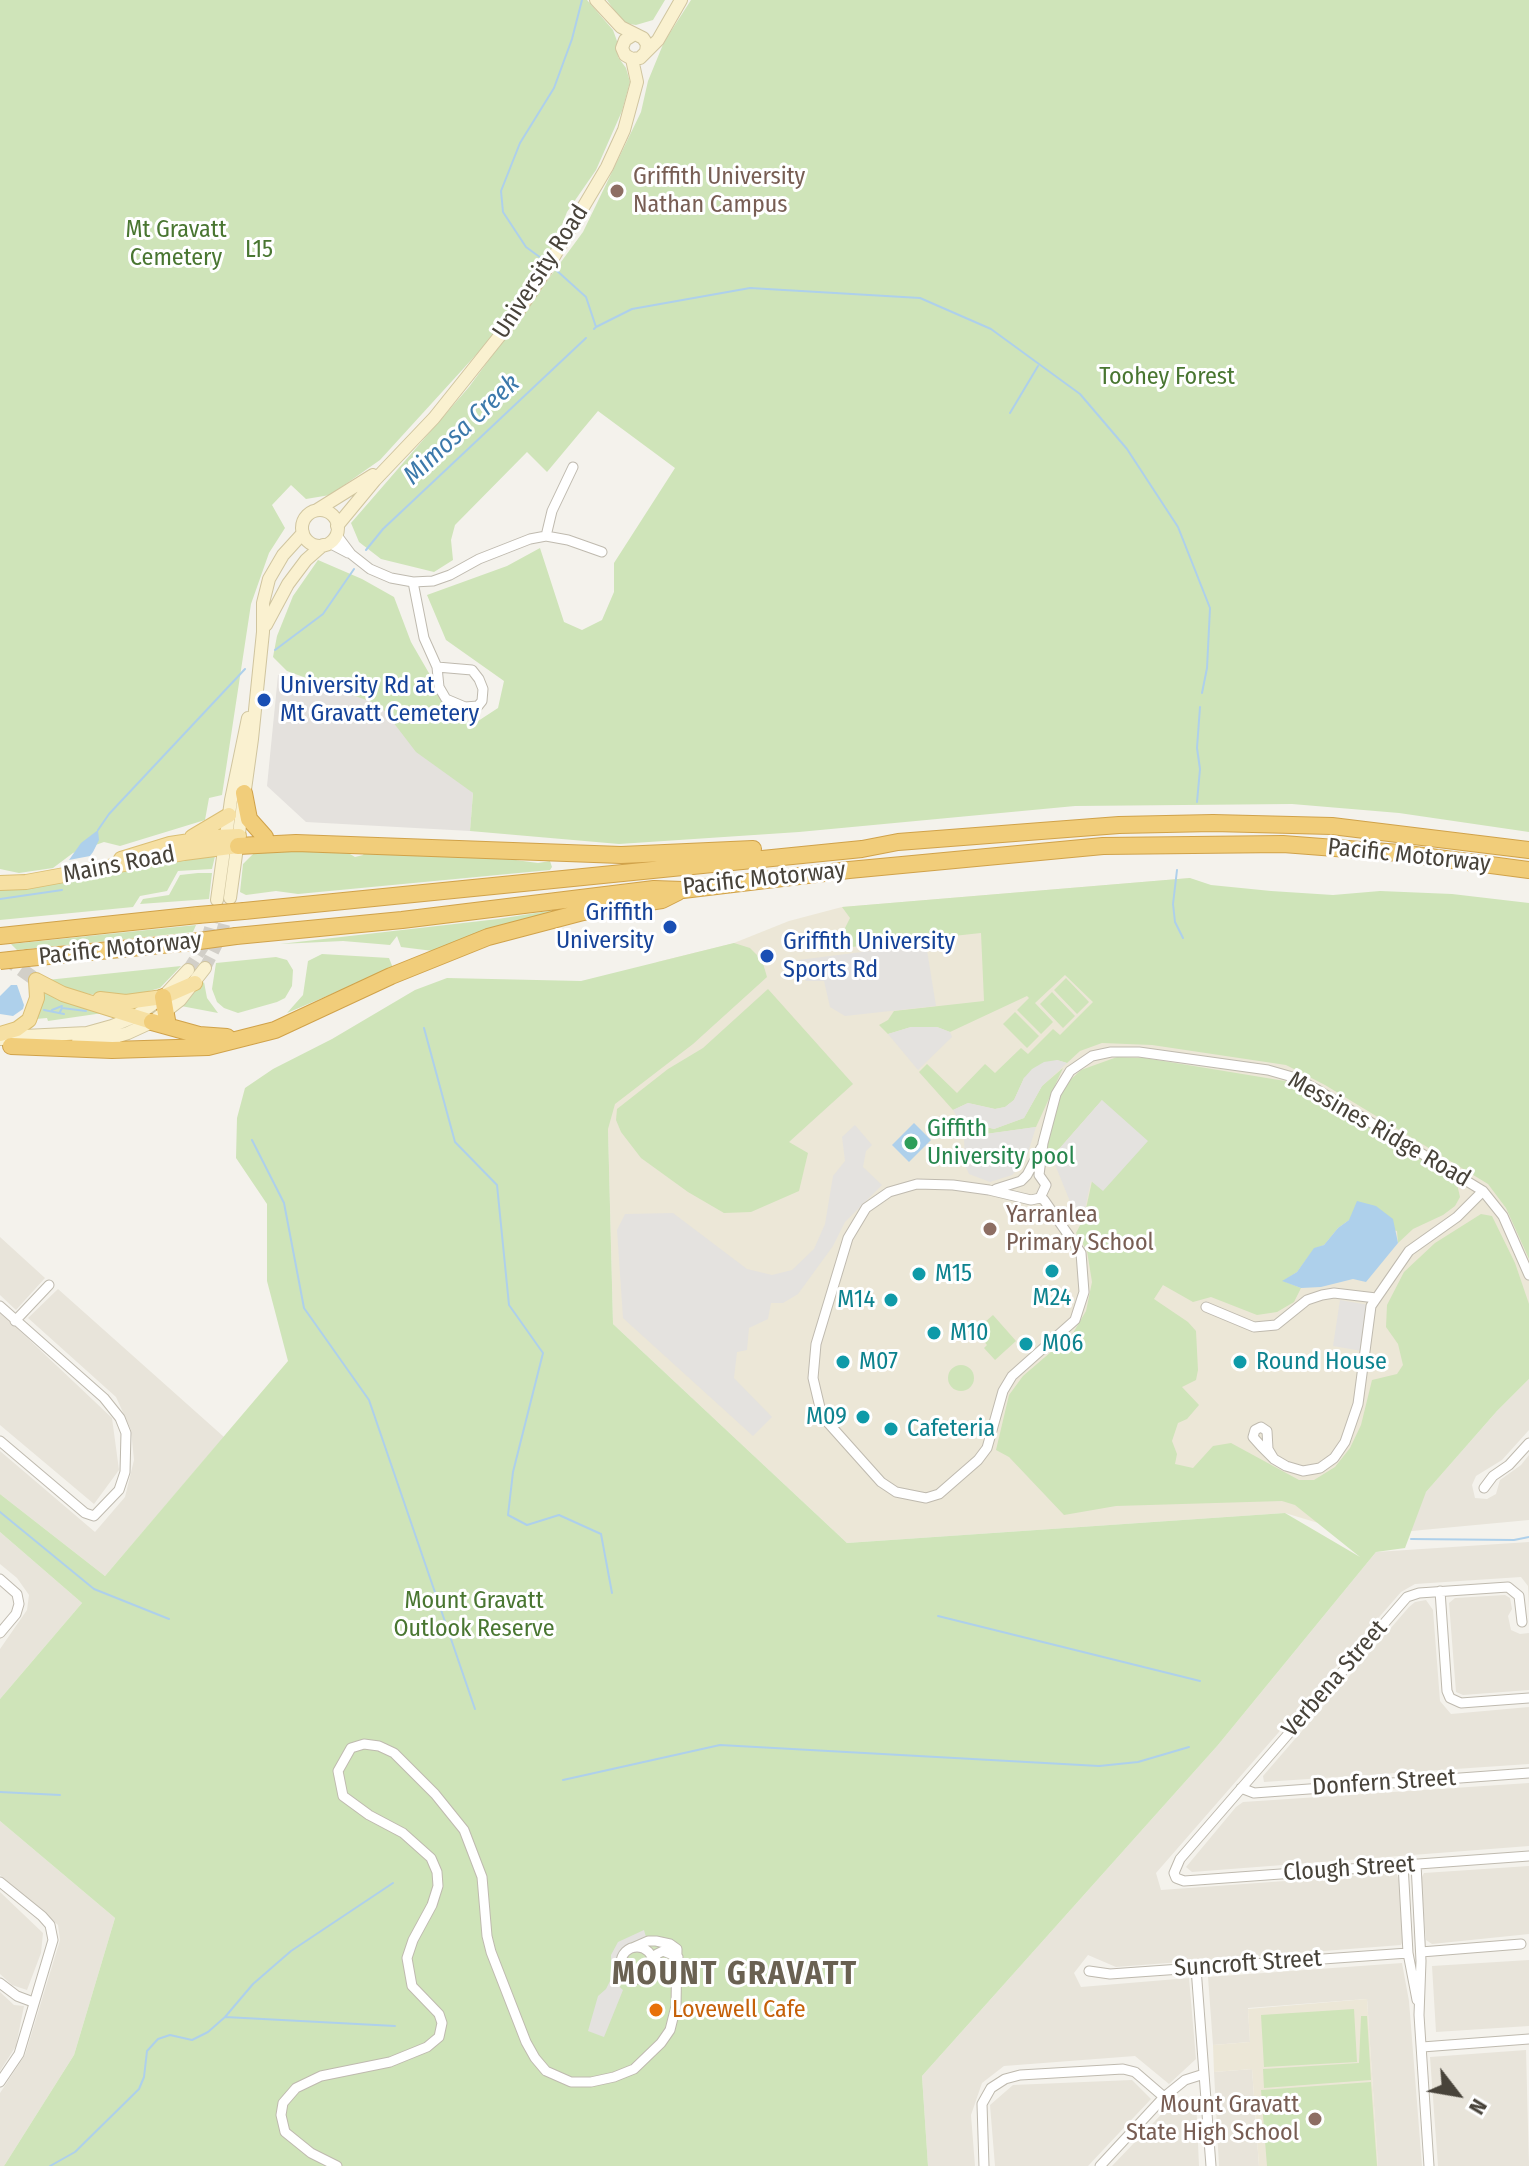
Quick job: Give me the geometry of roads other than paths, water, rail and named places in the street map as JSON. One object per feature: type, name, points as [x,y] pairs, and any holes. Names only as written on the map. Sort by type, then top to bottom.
[{"type":"highway","points":[[244,793],[249,819],[265,837]]},
{"type":"highway","name":"Pacific Motorway","points":[[0,936],[862,849],[898,842],[1093,826],[1268,824],[1374,830],[1529,850]]},
{"type":"highway","points":[[232,841],[265,837],[296,843]]},
{"type":"highway","points":[[232,841],[621,855],[883,839],[898,842]]},
{"type":"highway","name":"Pacific Motorway","points":[[0,961],[402,920],[654,889],[683,890],[992,855],[1162,844],[1347,848],[1529,870]]},
{"type":"highway","points":[[3,1042],[112,1050],[208,1047],[283,1027],[391,976],[488,937],[583,912],[662,900],[683,890]]},
{"type":"highway","points":[[162,1014],[199,1035],[236,1038]]},
{"type":"main road","points":[[189,840],[195,833],[229,815]]},
{"type":"main road","points":[[102,867],[133,853],[189,840],[232,841]]},
{"type":"main road","name":"Mains Road","points":[[0,883],[26,882],[232,841]]},
{"type":"main road","points":[[3,1042],[29,1020],[37,998],[36,980],[78,999],[134,1017],[162,1014],[192,976]]},
{"type":"main road","points":[[78,999],[88,997],[126,1002],[162,1014]]},
{"type":"street","points":[[596,0],[632,38],[647,44],[641,56]]},
{"type":"street","points":[[641,56],[623,52],[632,38],[657,30],[674,0]]},
{"type":"street","points":[[641,56],[658,40],[681,0]]},
{"type":"street","name":"University Road","points":[[263,632],[288,584],[306,560],[331,537],[395,459],[434,418],[524,305],[607,167],[642,86],[645,76],[641,56]]},
{"type":"street","name":"University Road","points":[[317,510],[395,459]]},
{"type":"street","points":[[546,536],[552,511],[573,467]]},
{"type":"street","points":[[331,537],[308,542],[303,533],[305,517],[317,510],[328,512],[331,537],[351,554],[370,569],[391,578],[413,582],[441,578],[516,544],[546,536],[602,552]]},
{"type":"street","name":"University Road","points":[[232,841],[244,793],[263,632],[263,603],[269,579],[283,555],[303,533]]},
{"type":"street","points":[[413,582],[424,638],[437,667],[439,687],[446,699],[465,707],[478,706],[482,701],[483,689],[472,670],[437,667]]},
{"type":"street","name":"University Road","points":[[232,841],[229,815],[241,739],[255,696]]},
{"type":"street","points":[[224,899],[232,841]]},
{"type":"street","points":[[192,976],[205,968]]},
{"type":"street","points":[[3,1042],[24,1036],[87,1033],[134,1017],[162,1014]]},
{"type":"street","points":[[3,1042],[109,1039],[162,1014]]},
{"type":"street","name":"Messines Ridge Road","points":[[1039,1175],[1043,1143],[1056,1094],[1070,1071],[1092,1056],[1139,1052],[1255,1068],[1296,1078],[1483,1191],[1503,1216],[1529,1275]]},
{"type":"street","name":"Messines Ridge Road","points":[[1024,1178],[1043,1143]]},
{"type":"street","points":[[989,1190],[1001,1189],[1039,1175],[1046,1185],[1040,1198]]},
{"type":"street","points":[[1024,1178],[1021,1192],[1025,1197]]},
{"type":"street","points":[[917,1184],[989,1190],[1031,1200],[1040,1198],[1049,1204],[1081,1253],[1084,1292],[1075,1320],[1012,1376],[1003,1391],[987,1448],[978,1460],[939,1494],[926,1498],[896,1492],[881,1482],[822,1416],[815,1396],[814,1359],[848,1238],[866,1208],[889,1192],[917,1184]]},
{"type":"street","points":[[1274,1459],[1303,1471],[1320,1468],[1334,1458],[1345,1442],[1358,1404],[1371,1306],[1409,1251],[1457,1217],[1483,1191]]},
{"type":"street","points":[[15,1321],[49,1285]]},
{"type":"street","points":[[1206,1307],[1254,1327],[1276,1325],[1307,1300],[1322,1295],[1334,1293],[1376,1298]]},
{"type":"street","points":[[0,1306],[104,1398],[120,1418],[126,1433],[125,1472],[119,1490],[94,1516],[85,1513],[0,1441]]},
{"type":"street","points":[[1484,1488],[1529,1443]]},
{"type":"street","points":[[0,1579],[17,1594],[19,1604],[16,1614],[0,1633]]},
{"type":"street","name":"Verbena Street","points":[[1174,1873],[1180,1859],[1407,1597],[1440,1591],[1512,1588],[1520,1598],[1522,1622]]},
{"type":"street","points":[[1440,1591],[1450,1698],[1461,1703],[1529,1698]]},
{"type":"street","points":[[337,2166],[311,2153],[285,2132],[281,2115],[283,2103],[296,2088],[321,2076],[390,2062],[427,2047],[439,2037],[442,2023],[439,2014],[412,1986],[407,1958],[438,1886],[437,1872],[431,1858],[403,1833],[369,1815],[343,1796],[338,1771],[351,1748],[364,1744],[394,1753],[435,1794],[464,1830],[482,1877],[487,1936],[494,1961],[535,2058],[555,2076],[571,2082],[591,2082],[634,2069],[647,2059],[661,2043],[673,2021],[678,1957],[675,1947],[664,1942],[648,1941],[625,1953],[621,1961],[627,1975],[637,1979],[647,1976],[657,1954],[663,1951],[678,1957]]},
{"type":"street","name":"Donfern Street","points":[[1241,1788],[1254,1793],[1529,1773]]},
{"type":"street","name":"Clough Street","points":[[1174,1873],[1176,1878],[1184,1881],[1529,1856]]},
{"type":"street","points":[[1403,1864],[1408,1953],[1422,2047],[1429,2166]]},
{"type":"street","points":[[1416,1864],[1421,1952],[1419,2015]]},
{"type":"street","points":[[0,1882],[50,1925],[53,1940],[19,2054],[0,2082]]},
{"type":"street","points":[[1421,1952],[1521,1944]]},
{"type":"street","points":[[632,1948],[646,1950],[653,1962]]},
{"type":"street","name":"Suncroft Street","points":[[1089,1971],[1110,1974],[1408,1953]]},
{"type":"street","points":[[1196,1968],[1211,2166]]},
{"type":"street","points":[[0,1983],[17,1996],[33,2002]]},
{"type":"street","points":[[1422,2047],[1529,2039]]},
{"type":"street","points":[[984,2166],[982,2104],[991,2088],[1005,2079],[1020,2075],[1123,2069],[1135,2072],[1164,2097]]},
{"type":"street","points":[[1100,2166],[1164,2097],[1185,2080],[1204,2074]]},
{"type":"water","points":[[98,830],[99,840],[90,856],[69,860],[81,843]]},
{"type":"water","points":[[11,985],[17,985],[24,1005],[13,1016],[0,1014],[0,996]]},
{"type":"water","name":"Giffith University pool","points":[[914,1123],[931,1140],[909,1162],[892,1145]]},
{"type":"water","points":[[1357,1201],[1376,1206],[1393,1219],[1398,1243],[1366,1282],[1353,1279],[1321,1287],[1301,1288],[1282,1281],[1297,1272],[1314,1248],[1324,1245],[1349,1220]]},
{"type":"waterway","name":"Mimosa Creek","points":[[541,258],[526,247],[503,212],[501,191],[520,143],[554,88],[582,0]]},
{"type":"waterway","name":"Mimosa Creek","points":[[555,269],[586,297],[596,327],[594,329]]},
{"type":"waterway","points":[[596,327],[632,309],[750,288],[920,298],[991,329],[1080,394],[1127,449],[1178,527],[1210,608],[1207,668],[1202,693]]},
{"type":"waterway","name":"Mimosa Creek","points":[[366,550],[383,529],[586,338]]},
{"type":"waterway","points":[[1010,413],[1038,366]]},
{"type":"waterway","name":"Mimosa Creek","points":[[275,650],[323,614],[354,569]]},
{"type":"waterway","name":"Mimosa Creek","points":[[98,830],[109,814],[245,669]]},
{"type":"waterway","points":[[1197,802],[1200,707]]},
{"type":"waterway","points":[[1177,870],[1173,904],[1175,922],[1183,938]]},
{"type":"waterway","points":[[0,899],[62,890]]},
{"type":"waterway","points":[[52,1010],[62,1006]]},
{"type":"waterway","points":[[60,1012],[62,1008],[86,1011]]},
{"type":"waterway","points":[[44,1010],[64,1014]]},
{"type":"waterway","points":[[424,1028],[455,1142],[497,1185],[509,1305],[543,1353],[513,1472],[508,1515],[527,1525],[559,1515],[601,1534],[612,1593]]},
{"type":"waterway","points":[[252,1140],[284,1203],[304,1308],[369,1400],[475,1709]]},
{"type":"waterway","points":[[0,1512],[94,1589],[169,1619]]},
{"type":"waterway","points":[[1411,1539],[1514,1540],[1529,1537]]},
{"type":"waterway","points":[[938,1616],[1200,1681]]},
{"type":"waterway","points":[[563,1780],[720,1745],[1099,1766],[1138,1762],[1189,1747]]},
{"type":"waterway","points":[[0,1792],[60,1795]]},
{"type":"waterway","points":[[50,2166],[75,2152],[139,2089],[144,2077],[147,2051],[158,2039],[170,2035],[192,2040],[208,2032],[253,1984],[291,1951],[393,1883]]},
{"type":"waterway","points":[[225,2017],[395,2026]]},
{"type":"tunnel","points":[[205,968],[221,936],[229,906]]},
{"type":"tunnel","points":[[188,970],[206,942],[216,908]]},
{"type":"tunnel","points":[[4,957],[36,980]]},
{"type":"place","name":"Griffith University Nathan Campus","points":[[617,191]]},
{"type":"place","name":"University Rd at Mt Gravatt Cemetery","points":[[264,700]]},
{"type":"place","name":"Griffith University","points":[[670,927]]},
{"type":"place","name":"Griffith University Sports Rd","points":[[767,956]]},
{"type":"place","name":"Giffith University pool","points":[[911,1143]]},
{"type":"place","name":"Yarranlea Primary School","points":[[990,1229]]},
{"type":"place","name":"M24","points":[[1052,1271]]},
{"type":"place","name":"M15","points":[[919,1274]]},
{"type":"place","name":"M14","points":[[891,1300]]},
{"type":"place","name":"M10","points":[[934,1333]]},
{"type":"place","name":"M06","points":[[1026,1344]]},
{"type":"place","name":"M07","points":[[843,1362]]},
{"type":"place","name":"Round House","points":[[1240,1362]]},
{"type":"place","name":"M09","points":[[863,1417]]},
{"type":"place","name":"Cafeteria","points":[[891,1429]]},
{"type":"place","name":"Lovewell Cafe","points":[[656,2010]]},
{"type":"place","name":"Mount Gravatt State High School","points":[[1315,2119]]},
{"type":"district","name":"MOUNT GRAVATT","points":[[735,1975]]},
{"type":"park label","name":"Mt Gravatt Cemetery","points":[[176,244]]},
{"type":"park label","name":"L15","points":[[259,250]]},
{"type":"park label","name":"Toohey Forest","points":[[1167,377]]},
{"type":"park label","name":"Mount Gravatt Outlook Reserve","points":[[474,1615]]}]
